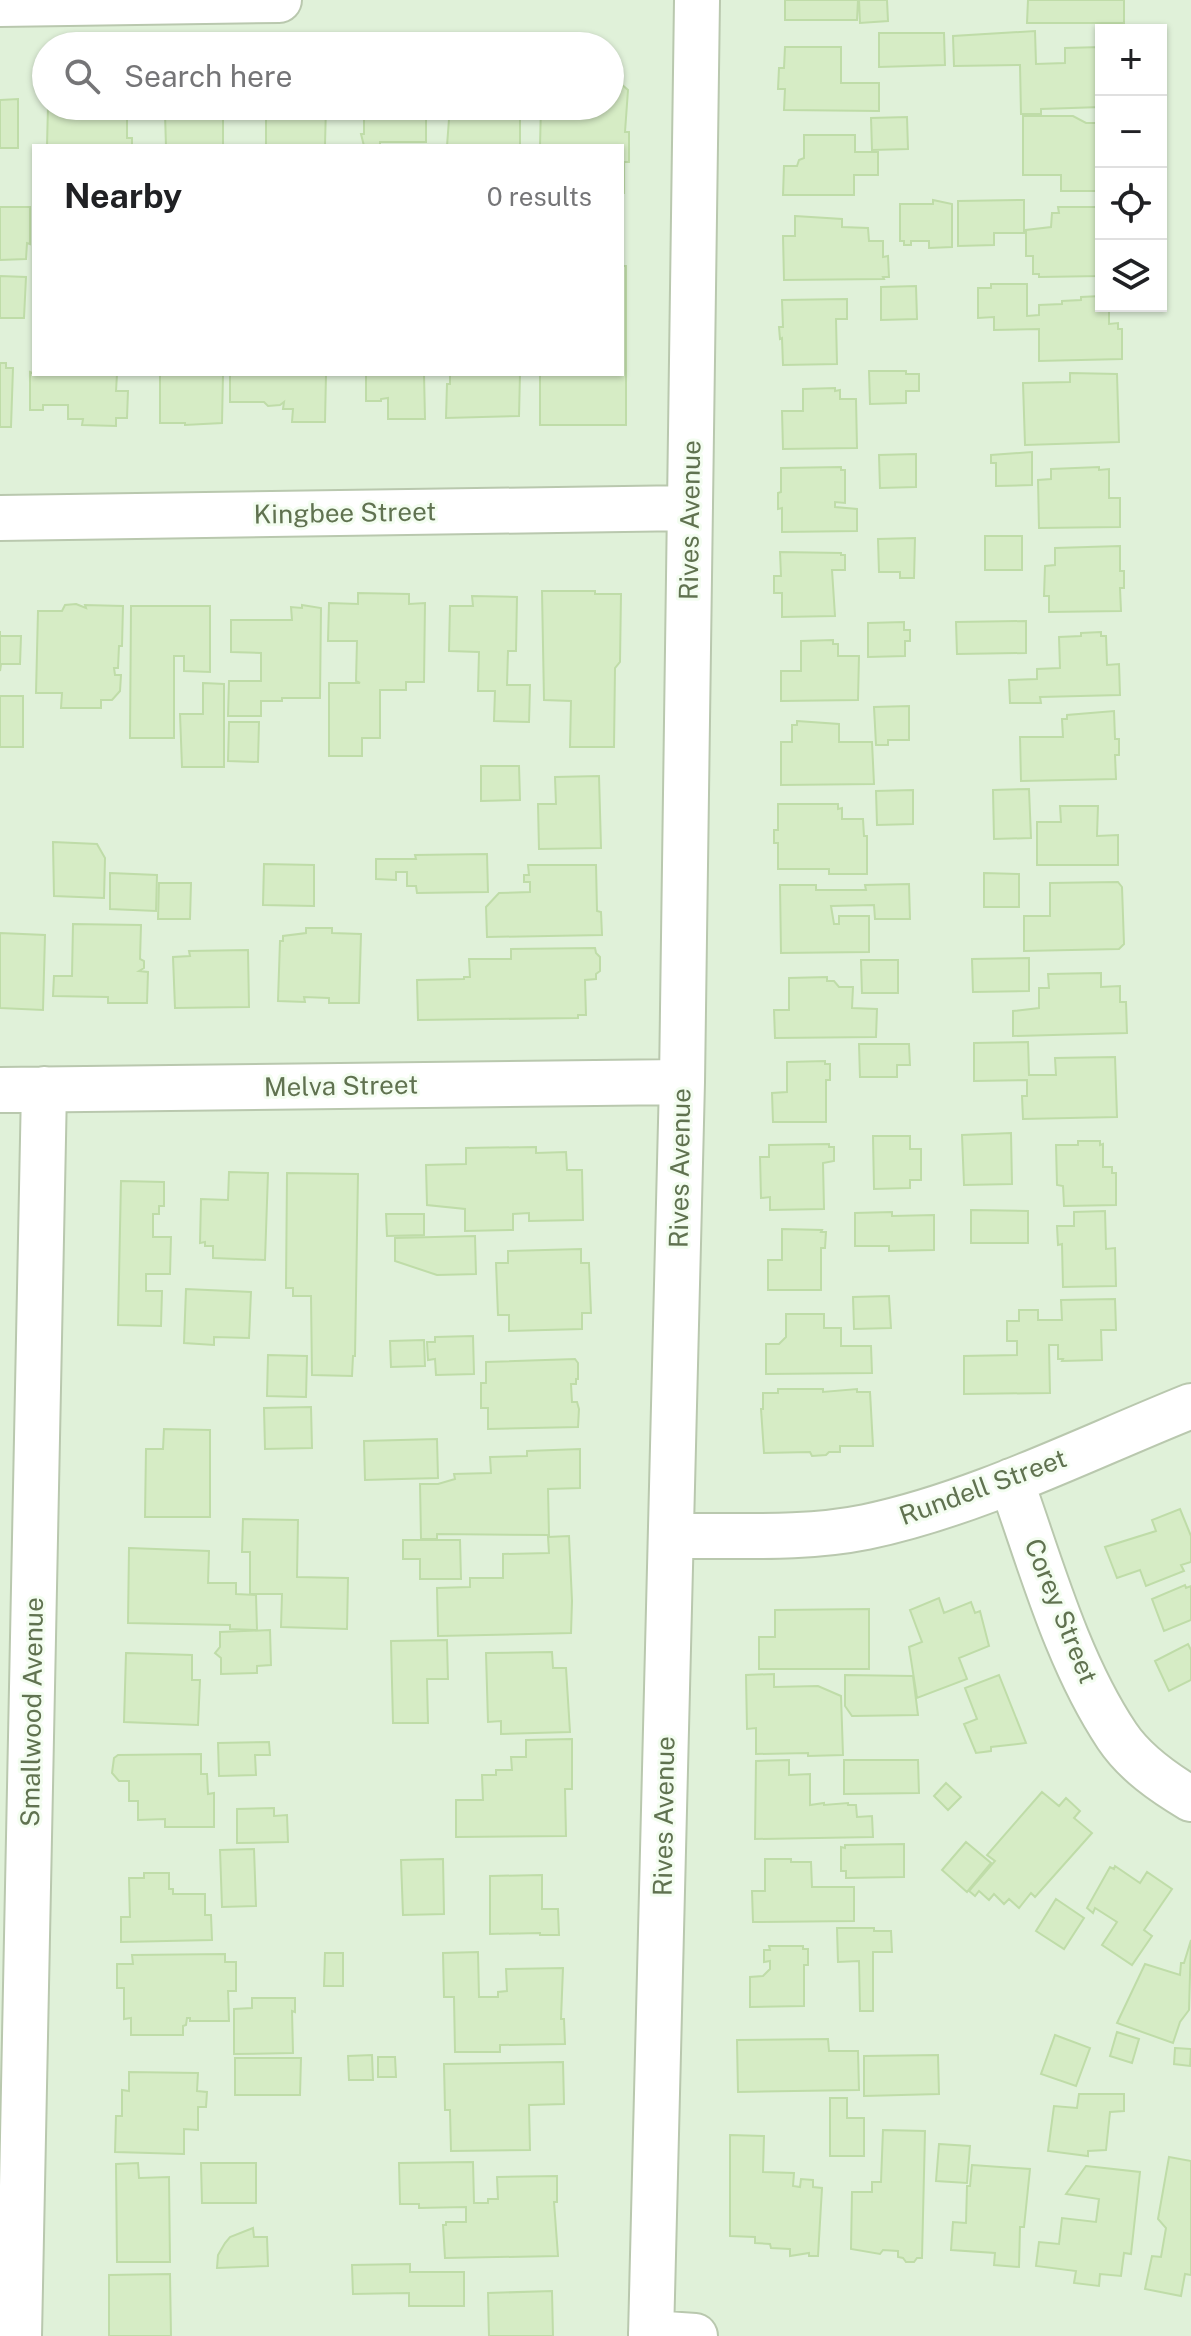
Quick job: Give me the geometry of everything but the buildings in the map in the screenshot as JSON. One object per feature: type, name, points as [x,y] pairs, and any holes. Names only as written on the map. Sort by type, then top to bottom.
[{"type":"street","points":[[0,4],[279,0]]},
{"type":"street","name":"Rives Avenue","points":[[651,2334],[682,1082],[697,0]]},
{"type":"street","name":"Kingbee Street","points":[[0,518],[690,508]]},
{"type":"street","name":"Melva Street","points":[[0,1090],[682,1082]]},
{"type":"street","name":"Smallwood Avenue","points":[[19,2336],[11,2183],[44,1089]]},
{"type":"street","name":"Rundell Street","points":[[671,1536],[794,1536],[863,1527],[928,1511],[1011,1481],[1191,1406]]},
{"type":"street","name":"Corey Street","points":[[1011,1481],[1079,1668],[1118,1738],[1158,1779],[1191,1799]]},
{"type":"street","points":[[651,2334],[695,2336]]},
{"type":"shaded area","points":[[0,0],[1191,0],[1191,2336],[0,2336]]}]
